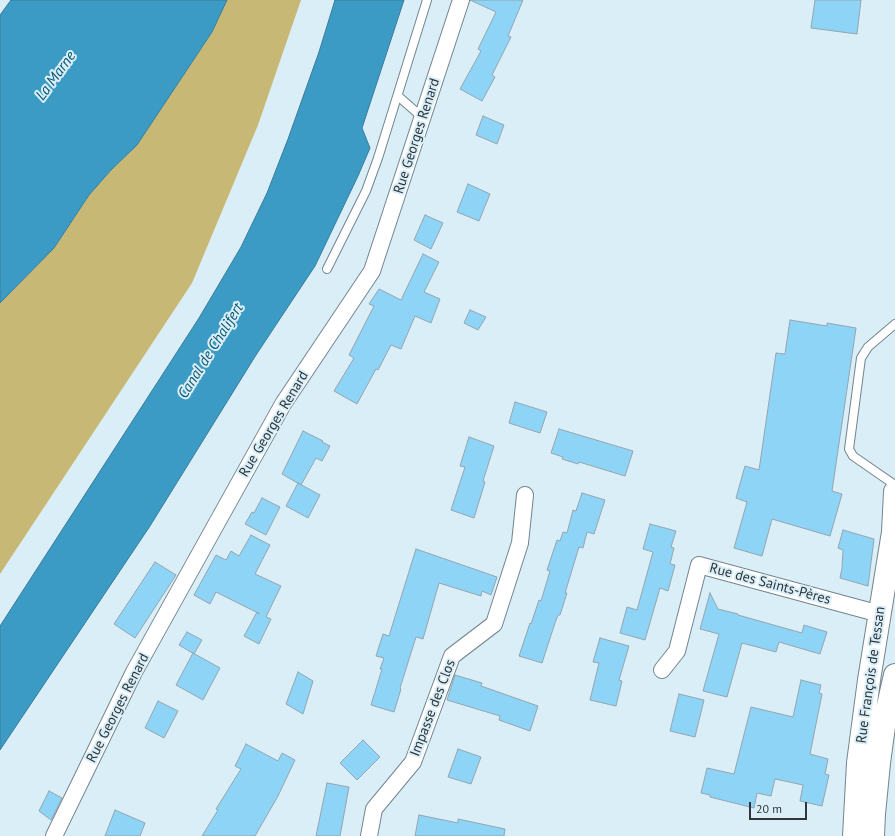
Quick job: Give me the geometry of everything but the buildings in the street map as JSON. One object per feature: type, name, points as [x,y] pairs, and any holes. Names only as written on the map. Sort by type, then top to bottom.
[{"type":"main road","name":"Rue François de Tessan","points":[[854,836],[858,763],[870,680],[890,616],[895,492]]},
{"type":"main road","points":[[873,836],[879,763],[885,719],[895,675]]},
{"type":"street","name":"Rue Georges Renard","points":[[54,836],[134,672],[271,424],[372,271],[424,118],[461,0]]},
{"type":"street","name":"Impasse des Clos","points":[[368,836],[374,809],[412,762],[452,656],[494,624],[520,543],[525,495]]},
{"type":"street","name":"Rue des Saints-Pères","points":[[662,670],[677,651],[699,566],[890,616]]},
{"type":"lane","points":[[327,269],[366,191],[398,96],[427,0]]},
{"type":"lane","points":[[398,96],[424,118]]},
{"type":"lane","points":[[895,324],[868,347],[861,358],[849,449],[853,456],[895,485]]},
{"type":"shaded area","points":[[227,0],[301,0],[258,125],[192,283],[0,574],[0,303],[54,248],[89,195],[111,170],[137,145],[212,32]]},
{"type":"water","name":"La Marne","points":[[11,0],[227,0],[212,32],[137,145],[111,170],[89,195],[54,248],[0,303],[0,15]]},
{"type":"water","name":"Canal de Chalifert","points":[[335,0],[404,0],[362,128],[370,148],[358,176],[315,266],[256,355],[150,526],[0,750],[0,626],[199,318],[241,247],[267,193],[288,139],[319,52]]}]
